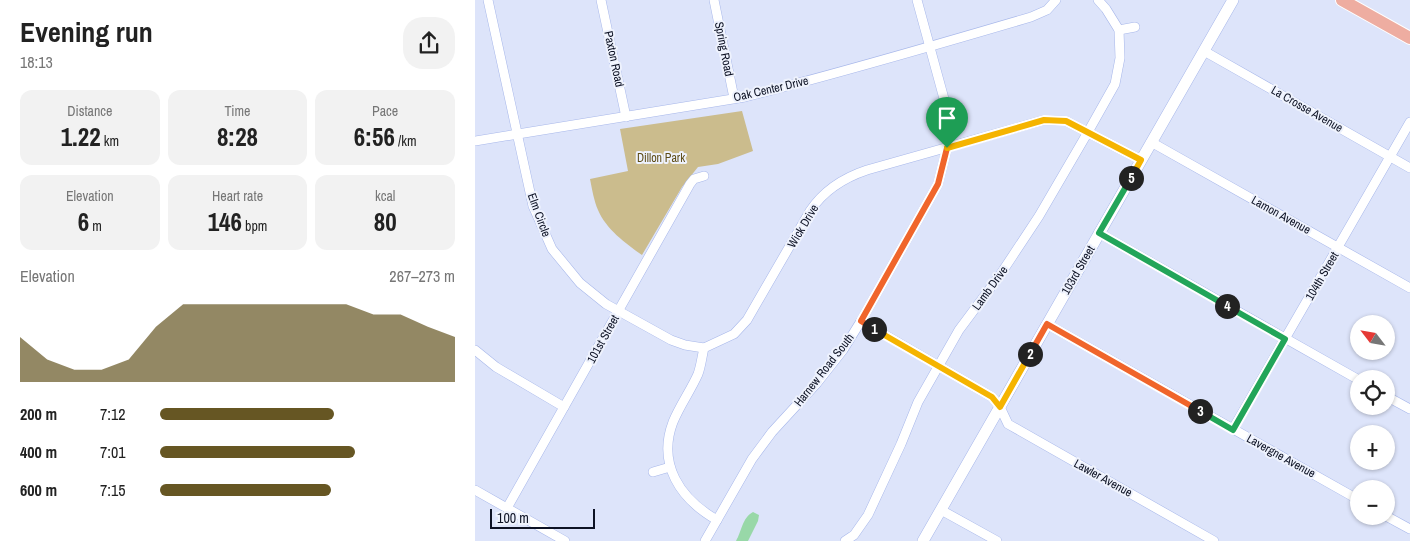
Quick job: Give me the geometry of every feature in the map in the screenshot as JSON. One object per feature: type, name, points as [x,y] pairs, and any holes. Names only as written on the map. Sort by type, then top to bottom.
[{"type":"main road","name":"103rd Street","points":[[923,541],[1233,0]]},
{"type":"main road","points":[[1342,0],[1410,38]]},
{"type":"street","name":"Elm Circle","points":[[489,0],[533,206],[552,249],[580,283],[606,304],[671,340],[685,345],[704,348]]},
{"type":"street","name":"Paxton Road","points":[[601,0],[626,117]]},
{"type":"street","name":"Spring Road","points":[[714,0],[734,98]]},
{"type":"street","name":"Harnew Road South","points":[[705,541],[752,459],[772,432],[817,383],[843,350],[938,184],[947,148],[949,117],[917,0]]},
{"type":"street","name":"Oak Center Drive","points":[[475,141],[734,98],[787,86],[1031,17],[1047,10],[1056,0]]},
{"type":"street","points":[[1098,0],[1119,30],[1135,27]]},
{"type":"street","name":"Lamb Drive","points":[[845,541],[854,535],[868,515],[918,402],[959,330],[1015,253],[1089,132],[1115,84],[1120,58],[1119,30]]},
{"type":"street","name":"La Crosse Avenue","points":[[1203,51],[1410,168]]},
{"type":"street","name":"Wick Drive","points":[[704,348],[734,334],[747,320],[817,201],[842,180],[855,174],[1044,120],[1066,121],[1141,160]]},
{"type":"street","name":"104th Street","points":[[1233,430],[1410,122]]},
{"type":"street","name":"Lamon Avenue","points":[[1151,142],[1410,288]]},
{"type":"street","name":"101st Street","points":[[507,508],[690,184],[694,179],[704,176]]},
{"type":"street","points":[[1099,233],[1350,375]]},
{"type":"street","name":"Lawler Avenue","points":[[861,321],[992,397],[1000,407],[1008,424],[1214,541]]},
{"type":"street","name":"Lavergne Avenue","points":[[1047,324],[1350,495]]},
{"type":"street","points":[[704,348],[699,372],[678,412],[671,430],[668,448],[669,467],[680,488],[691,502],[717,520]]},
{"type":"street","points":[[475,350],[495,367],[564,408]]},
{"type":"street","points":[[1395,401],[1410,409]]},
{"type":"street","points":[[653,472],[669,467]]},
{"type":"street","points":[[475,490],[565,541]]},
{"type":"street","points":[[941,510],[997,541]]},
{"type":"street","points":[[1395,521],[1410,529]]},
{"type":"green space","name":"Dillon Park","points":[[742,111],[753,151],[718,164],[698,167],[682,187],[642,255],[611,229],[601,217],[594,199],[590,179],[628,171],[620,129]]},
{"type":"shaded area","points":[[753,512],[759,515],[758,521],[748,541],[736,541],[744,521]]},
{"type":"route","points":[[1044,120],[1066,121],[1141,160],[1099,233],[1285,339],[1233,430],[1047,324],[1000,407],[992,397],[861,321],[938,184],[947,148],[1044,120]]}]
